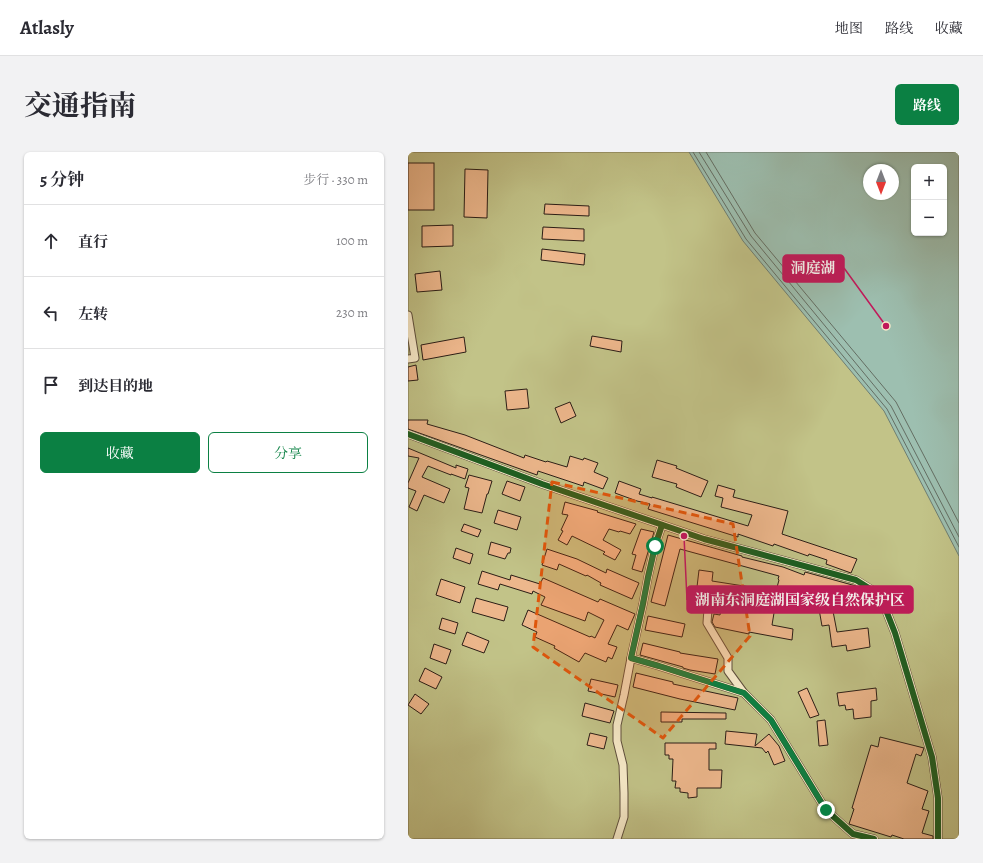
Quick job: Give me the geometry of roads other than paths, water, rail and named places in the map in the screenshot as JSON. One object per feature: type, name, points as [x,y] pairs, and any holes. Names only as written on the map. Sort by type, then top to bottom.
[{"type":"street","points":[[408,315],[415,358],[408,359]]},
{"type":"street","points":[[408,434],[535,481],[704,539],[856,580],[880,596],[895,633],[932,757],[938,798],[938,839]]},
{"type":"street","points":[[617,839],[624,818],[624,793],[623,765],[617,740],[617,725],[644,604],[648,577],[662,524]]},
{"type":"street","points":[[712,595],[708,609],[707,623],[728,658],[728,671],[744,693],[771,720],[826,810],[853,834],[874,839]]},
{"type":"street","points":[[631,658],[744,693]]},
{"type":"water","points":[[689,152],[959,152],[959,556],[884,411],[743,241]]},
{"type":"place","name":"洞庭湖","points":[[886,326]]},
{"type":"place","name":"湖南东洞庭湖国家级自然保护区","points":[[684,536]]}]
